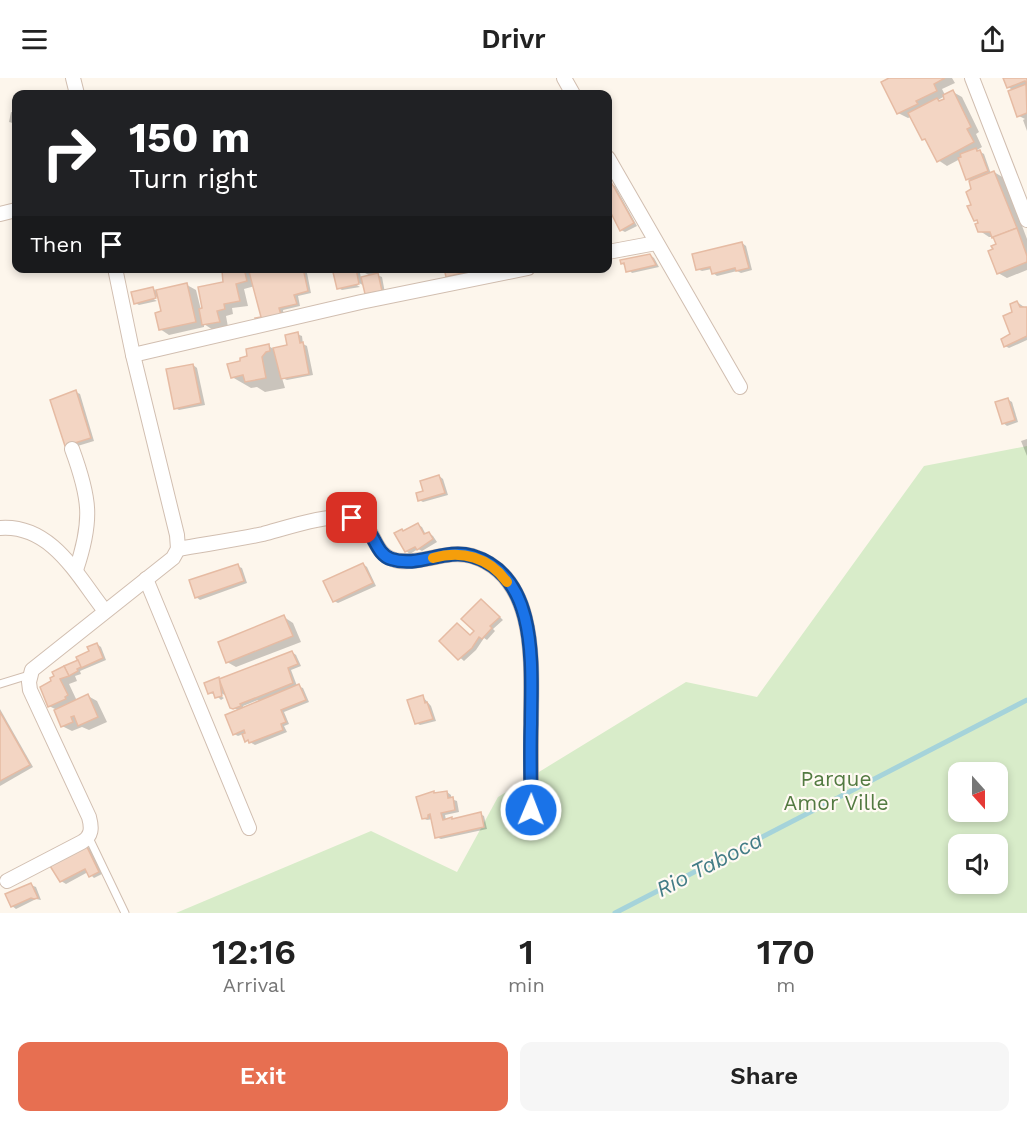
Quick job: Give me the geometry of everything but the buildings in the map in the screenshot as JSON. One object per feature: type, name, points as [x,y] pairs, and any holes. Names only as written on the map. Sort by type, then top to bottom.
[{"type":"street","points":[[972,78],[1027,220]]},
{"type":"street","points":[[612,165],[740,387]]},
{"type":"street","points":[[612,251],[656,243]]},
{"type":"street","points":[[7,880],[89,838],[92,825],[30,690],[29,675],[39,663],[173,558],[178,549],[177,535],[133,355],[116,273]]},
{"type":"street","points":[[133,355],[361,302],[503,273]]},
{"type":"street","points":[[72,450],[84,480],[88,522],[84,548],[76,570]]},
{"type":"street","points":[[178,549],[340,517],[360,521],[367,527],[383,554],[390,559],[403,561],[471,555],[491,564],[512,588],[527,622],[530,638],[531,810]]},
{"type":"street","points":[[0,528],[18,530],[47,541],[76,570],[105,611]]},
{"type":"street","points":[[146,579],[249,828]]},
{"type":"lane","points":[[0,684],[29,675]]},
{"type":"lane","points":[[89,838],[125,913]]},
{"type":"green space","name":"Parque Amor Ville","points":[[1027,446],[1027,913],[176,913],[371,831],[457,872],[498,797],[686,682],[757,697],[924,466]]},
{"type":"waterway","name":"Rio Taboca","points":[[615,913],[1027,700]]},
{"type":"slow traffic","points":[[433,558],[444,555],[471,555],[491,564],[507,582]]},
{"type":"route","points":[[352,518],[367,527],[383,554],[390,559],[417,561],[444,555],[471,555],[491,564],[512,588],[527,622],[530,638],[531,810]]}]
